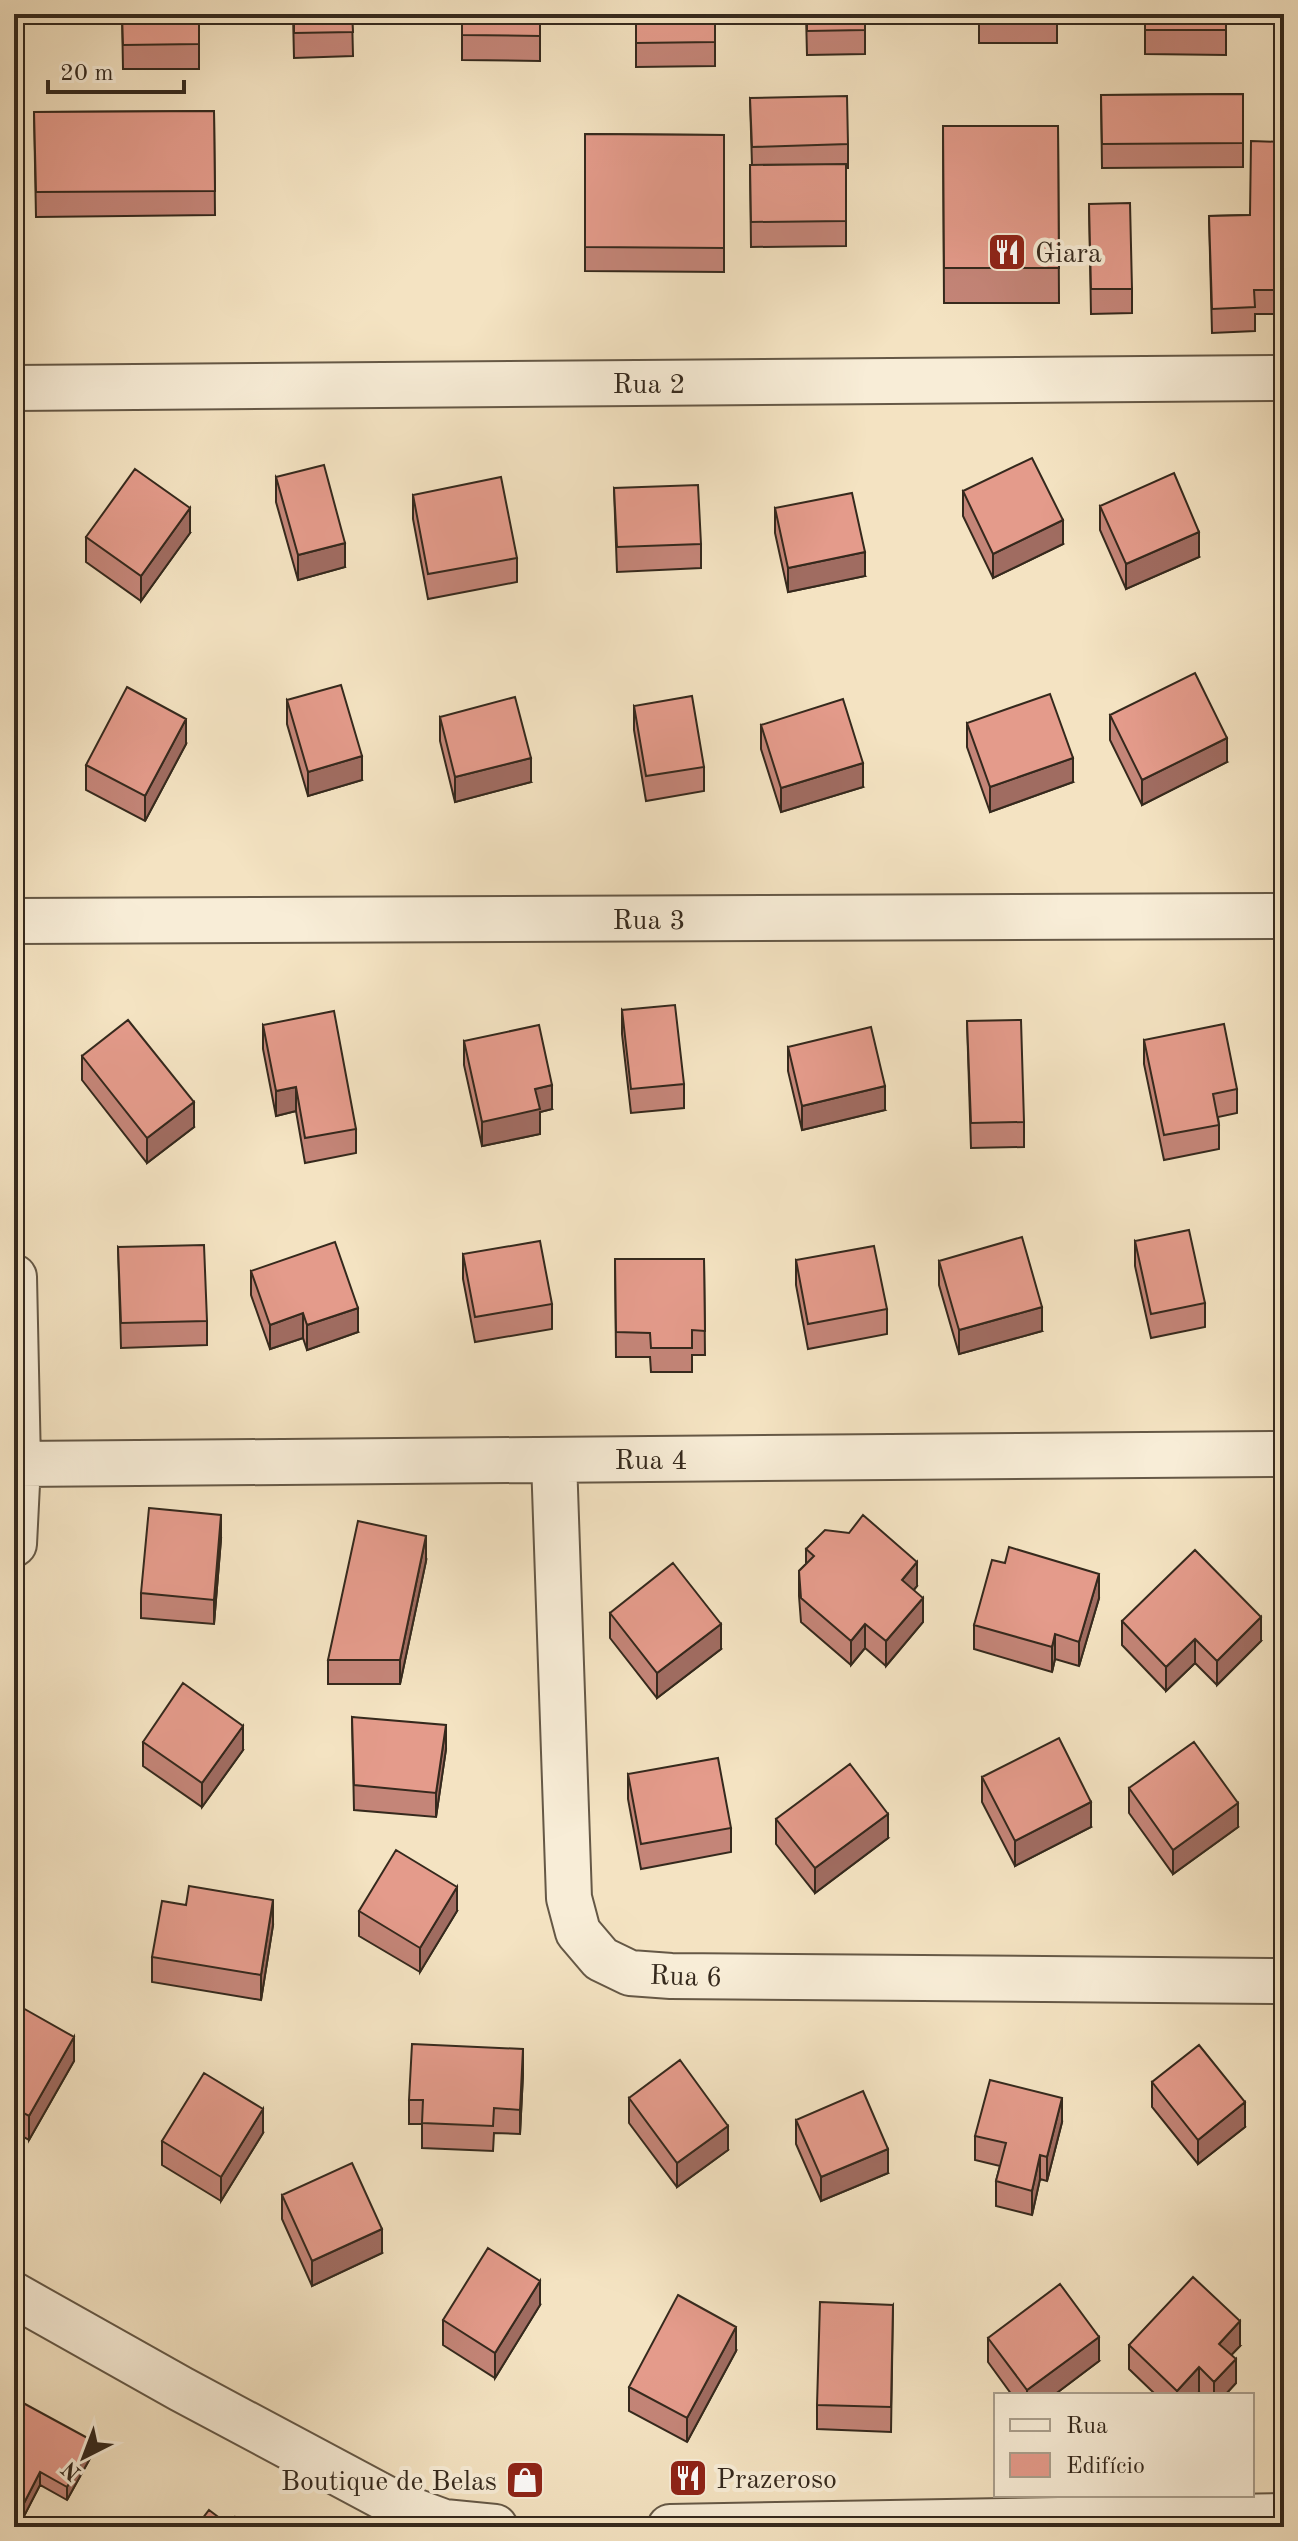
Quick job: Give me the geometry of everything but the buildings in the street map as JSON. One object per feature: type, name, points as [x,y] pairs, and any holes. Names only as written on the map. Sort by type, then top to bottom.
[{"type":"street","name":"Rua 2","points":[[14,388],[1284,378]]},
{"type":"street","name":"Rua 3","points":[[14,921],[1284,916]]},
{"type":"street","points":[[14,1277],[18,1464],[14,1544]]},
{"type":"street","name":"Rua 4","points":[[18,1464],[1284,1454]]},
{"type":"street","name":"Rua 6","points":[[554,1460],[569,1898],[578,1932],[601,1959],[630,1973],[671,1976],[1284,1981]]},
{"type":"street","points":[[14,2295],[398,2505],[444,2525],[495,2527]]},
{"type":"street","points":[[670,2527],[978,2524],[1284,2516]]},
{"type":"place","name":"Giara","points":[[1007,252]]},
{"type":"place","name":"Prazeroso","points":[[688,2478]]},
{"type":"place","name":"Boutique de Belas","points":[[525,2480]]}]
